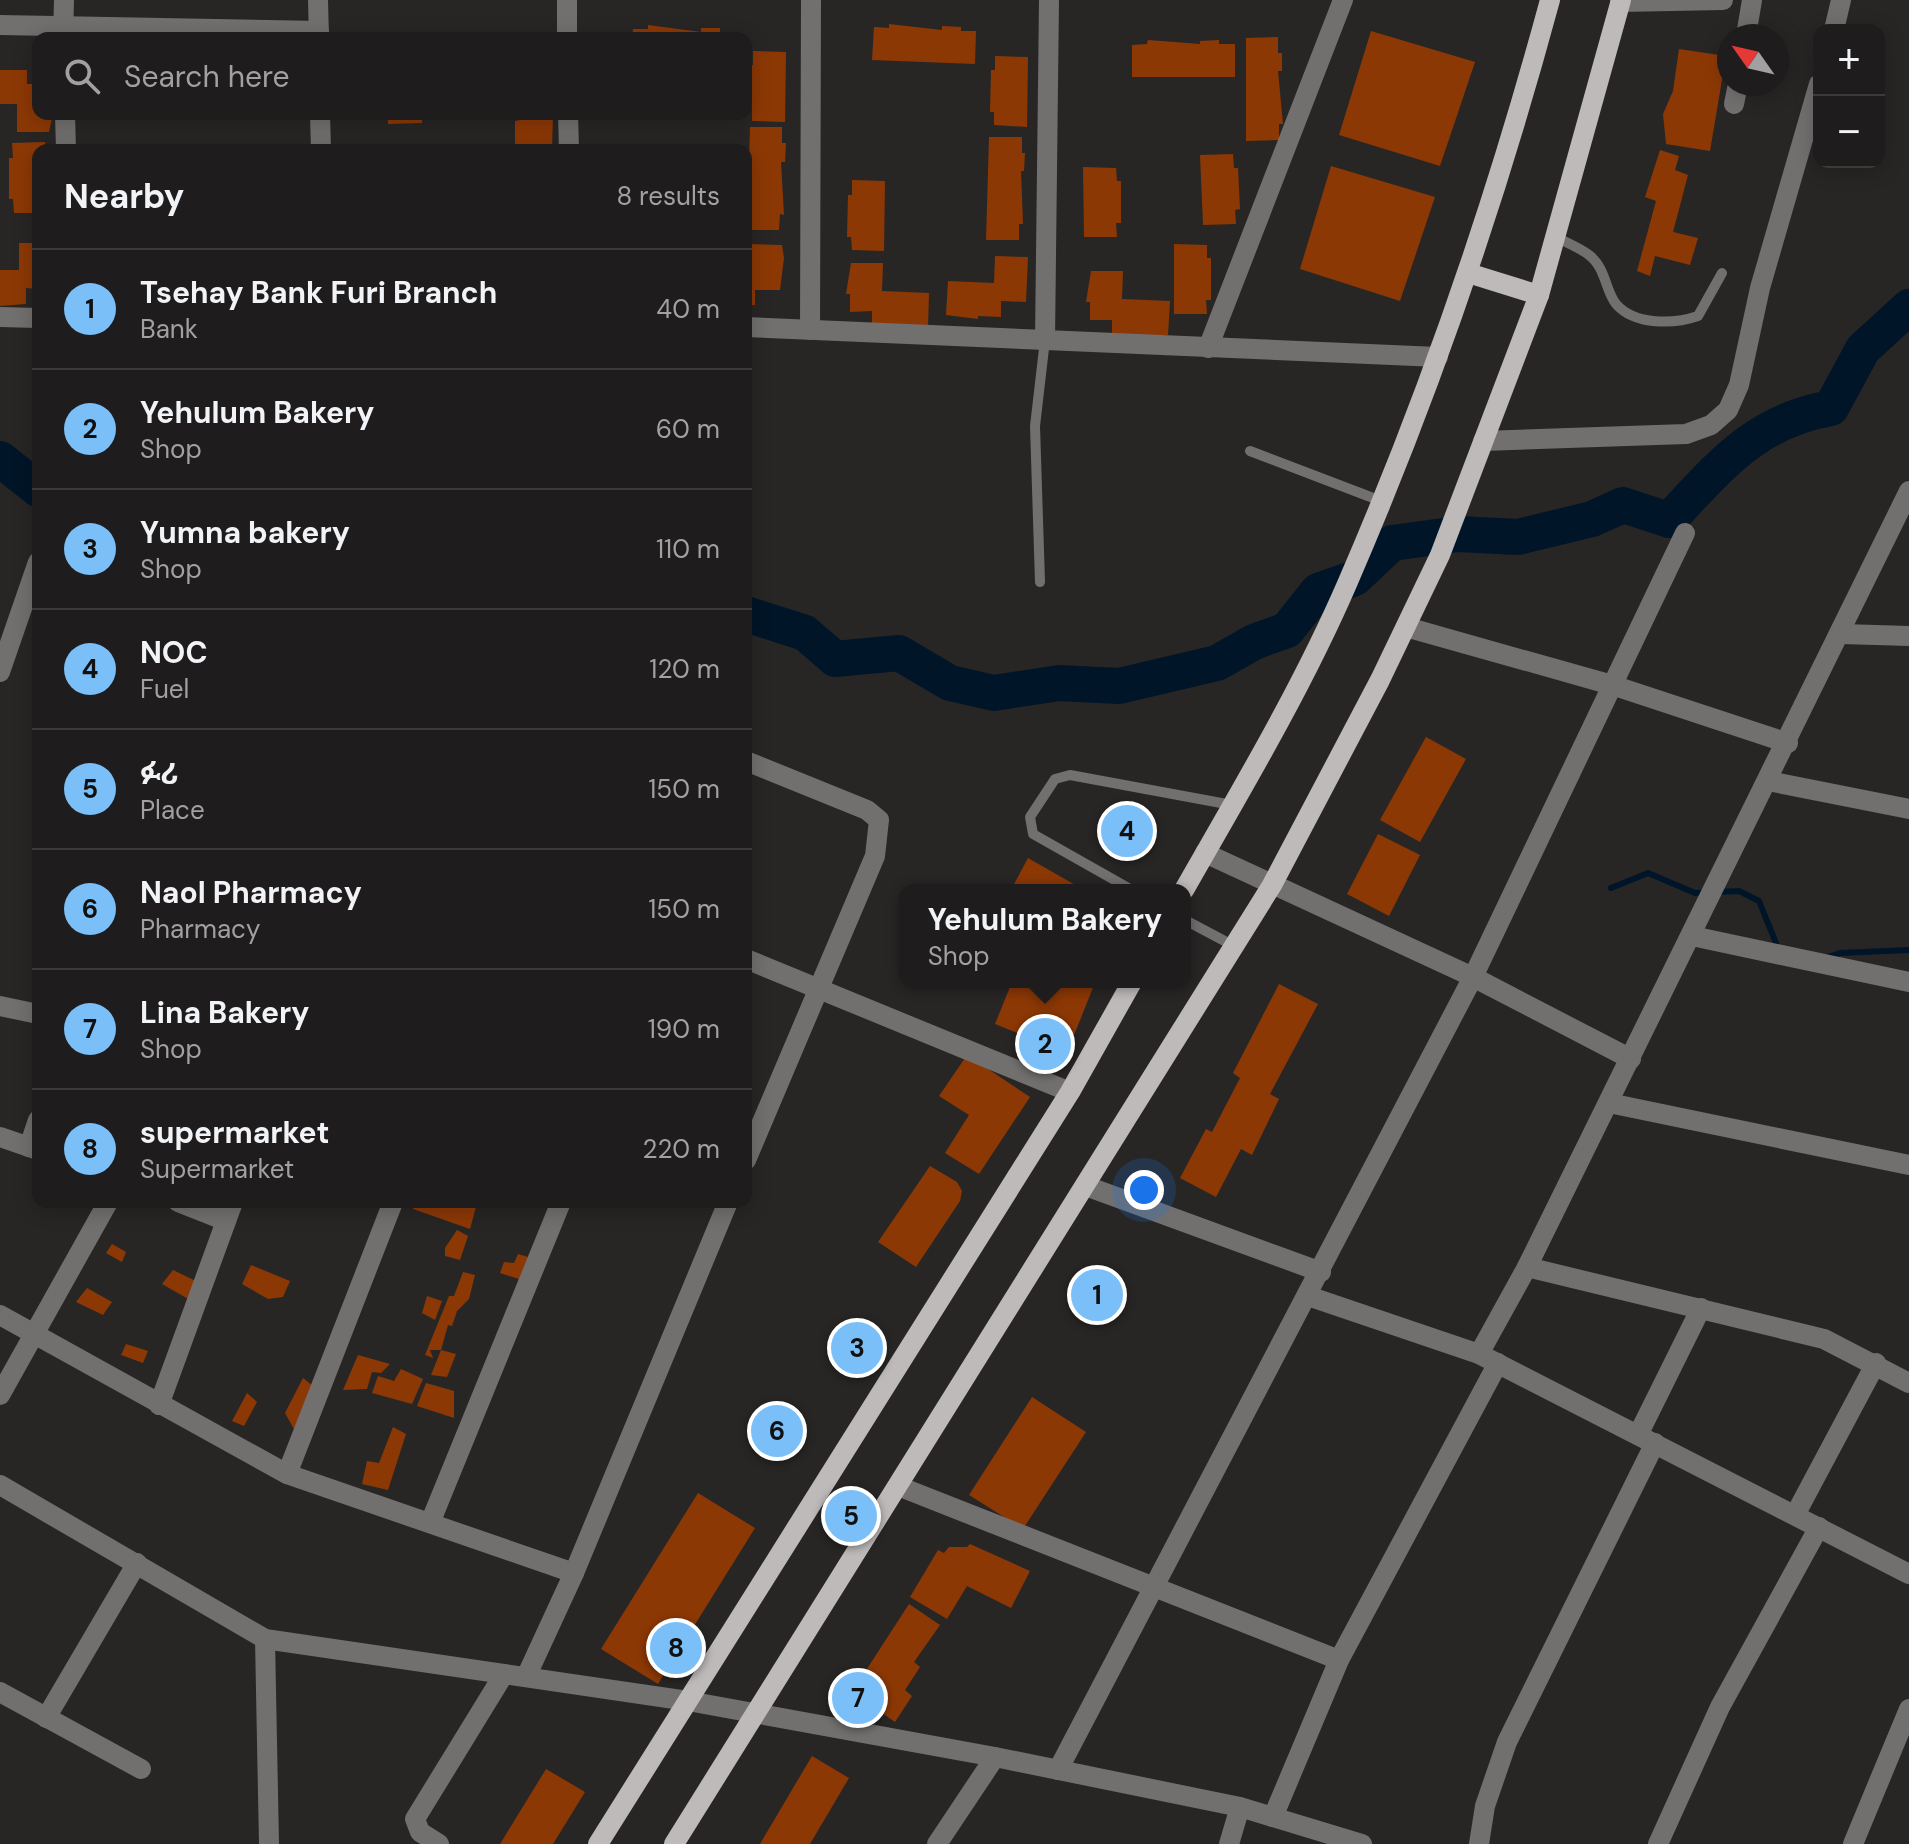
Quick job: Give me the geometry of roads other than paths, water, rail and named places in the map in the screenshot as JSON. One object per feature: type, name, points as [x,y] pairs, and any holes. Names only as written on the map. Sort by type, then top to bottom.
[{"type":"main road","points":[[1187,884],[1346,587],[1438,357],[1468,273],[1521,108],[1550,0]]},
{"type":"main road","points":[[674,1844],[1272,885],[1406,627],[1440,555],[1539,295],[1620,1]]},
{"type":"main road","points":[[1468,273],[1539,295]]},
{"type":"main road","points":[[598,1844],[1070,1092],[1129,988]]},
{"type":"street","points":[[63,31],[64,0]]},
{"type":"street","points":[[318,0],[319,32]]},
{"type":"street","points":[[567,0],[567,32]]},
{"type":"street","points":[[810,330],[811,0]]},
{"type":"street","points":[[1045,340],[1049,0]]},
{"type":"street","points":[[1208,348],[1343,0]]},
{"type":"street","points":[[1620,1],[1723,0]]},
{"type":"street","points":[[1748,24],[1752,0]]},
{"type":"street","points":[[1835,24],[1841,0]]},
{"type":"street","points":[[0,25],[63,31],[148,32]]},
{"type":"street","points":[[1483,441],[1686,434],[1711,425],[1728,410],[1739,385],[1760,288],[1816,96]]},
{"type":"street","points":[[65,120],[66,144]]},
{"type":"street","points":[[320,120],[321,144]]},
{"type":"street","points":[[568,120],[569,144]]},
{"type":"street","points":[[0,317],[32,318]]},
{"type":"street","points":[[752,327],[1438,357]]},
{"type":"street","points":[[1273,1817],[1339,1660],[1488,1359],[1527,1267],[1842,634],[1909,491]]},
{"type":"street","points":[[1058,1770],[1473,977],[1685,533]]},
{"type":"street","points":[[0,672],[32,579]]},
{"type":"street","points":[[1406,627],[1612,685],[1788,743]]},
{"type":"street","points":[[1842,634],[1909,636]]},
{"type":"street","points":[[752,763],[867,810],[879,820],[875,856],[752,1146]]},
{"type":"street","points":[[1768,781],[1909,809]]},
{"type":"street","points":[[1205,853],[1473,977],[1631,1059]]},
{"type":"street","points":[[1692,936],[1909,982]]},
{"type":"street","points":[[752,961],[1070,1092]]},
{"type":"street","points":[[0,1006],[32,1013]]},
{"type":"street","points":[[1609,1103],[1909,1165]]},
{"type":"street","points":[[0,1137],[32,1147]]},
{"type":"street","points":[[1086,1186],[1321,1272]]},
{"type":"street","points":[[0,1395],[105,1208]]},
{"type":"street","points":[[287,1474],[391,1208]]},
{"type":"street","points":[[430,1523],[559,1208]]},
{"type":"street","points":[[526,1677],[574,1573],[726,1208]]},
{"type":"street","points":[[159,1405],[229,1211]]},
{"type":"street","points":[[1527,1267],[1824,1339],[1876,1363],[1909,1383]]},
{"type":"street","points":[[1308,1296],[1488,1359],[1909,1574]]},
{"type":"street","points":[[1479,1844],[1485,1806],[1507,1742],[1646,1439],[1701,1308]]},
{"type":"street","points":[[0,1315],[287,1474],[574,1573]]},
{"type":"street","points":[[1795,1515],[1876,1363]]},
{"type":"street","points":[[0,1485],[265,1639],[688,1701],[995,1757],[1240,1807],[1362,1844]]},
{"type":"street","points":[[898,1486],[1339,1660]]},
{"type":"street","points":[[1658,1844],[1720,1707],[1819,1527]]},
{"type":"street","points":[[46,1718],[137,1563]]},
{"type":"street","points":[[265,1639],[269,1844]]},
{"type":"street","points":[[439,1844],[420,1832],[415,1819],[504,1674]]},
{"type":"street","points":[[1,1695],[141,1769]]},
{"type":"street","points":[[1853,1844],[1909,1709]]},
{"type":"street","points":[[937,1844],[995,1757]]},
{"type":"street","points":[[1229,1844],[1240,1807]]},
{"type":"lane","points":[[1556,237],[1591,256],[1606,278],[1616,304],[1641,318],[1678,323],[1698,316],[1722,273]]},
{"type":"lane","points":[[1040,582],[1035,426],[1045,340]]},
{"type":"lane","points":[[1250,451],[1381,501]]},
{"type":"lane","points":[[1121,884],[1033,834],[1030,817],[1055,779],[1070,775],[1232,805]]},
{"type":"lane","points":[[1191,923],[1234,946]]},
{"type":"waterway","points":[[752,616],[805,633],[835,659],[899,653],[950,683],[994,693],[1059,683],[1119,686],[1217,663],[1254,642],[1287,630],[1318,591],[1355,578],[1392,543],[1458,534],[1518,537],[1592,519],[1623,505],[1669,520],[1722,465],[1760,435],[1804,414],[1831,408],[1863,349],[1909,307]]},
{"type":"waterway","points":[[0,459],[32,484]]},
{"type":"waterway","points":[[1611,888],[1648,873],[1695,893],[1739,891],[1759,901],[1778,948]]},
{"type":"waterway","points":[[1828,957],[1840,953],[1909,950]]},
{"type":"place","name":"NOC","points":[[1127,831]]},
{"type":"place","name":"Yehulum Bakery","points":[[1045,1044]]},
{"type":"place","name":"Tsehay Bank Furi Branch","points":[[1097,1295]]},
{"type":"place","name":"Yumna bakery","points":[[857,1348]]},
{"type":"place","name":"Naol Pharmacy","points":[[777,1431]]},
{"type":"place","name":"ፉሪ","points":[[851,1516]]},
{"type":"place","name":"supermarket","points":[[676,1648]]},
{"type":"place","name":"Lina Bakery","points":[[858,1698]]}]
